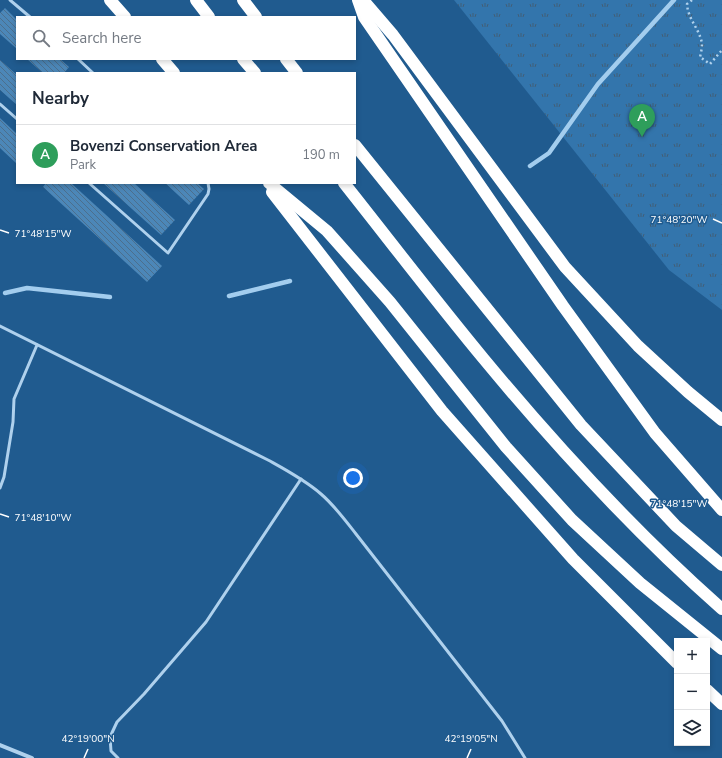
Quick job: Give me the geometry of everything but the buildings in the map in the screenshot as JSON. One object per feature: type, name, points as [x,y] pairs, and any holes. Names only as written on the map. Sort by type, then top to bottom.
[{"type":"highway","points":[[110,0],[124,16]]},
{"type":"highway","points":[[196,0],[208,16]]},
{"type":"highway","points":[[243,0],[255,16]]},
{"type":"highway","points":[[358,0],[364,17],[563,306],[655,433],[722,510]]},
{"type":"highway","points":[[364,0],[394,35],[566,267],[638,346],[688,392],[722,420]]},
{"type":"highway","points":[[163,60],[173,72]]},
{"type":"highway","points":[[244,60],[254,72]]},
{"type":"highway","points":[[287,60],[296,72]]},
{"type":"highway","points":[[356,146],[581,424],[676,526],[722,565]]},
{"type":"highway","points":[[266,184],[442,411],[573,559],[674,660]]},
{"type":"highway","points":[[270,184],[327,231],[390,302],[506,447],[572,520],[640,583],[722,649]]},
{"type":"highway","points":[[345,184],[483,358],[534,416],[656,547],[722,609]]},
{"type":"highway","points":[[710,693],[722,704]]},
{"type":"street","points":[[0,746],[32,758]]},
{"type":"lane","points":[[10,0],[29,16]]},
{"type":"lane","points":[[79,60],[92,72]]},
{"type":"lane","points":[[0,104],[16,118]]},
{"type":"lane","points":[[90,184],[168,253],[208,194],[208,184]]},
{"type":"lane","points":[[0,326],[268,460],[301,479],[320,493],[334,506],[502,721],[525,758]]},
{"type":"lane","points":[[0,488],[4,477],[13,422],[14,399],[37,345]]},
{"type":"lane","points":[[118,758],[111,751],[110,737],[117,722],[144,694],[206,622],[301,479]]},
{"type":"path","points":[[692,0],[687,4],[688,14],[702,43],[700,57],[710,64],[722,50]]},
{"type":"green space","points":[[454,0],[722,0],[722,310],[669,270]]},
{"type":"waterway","points":[[530,166],[549,153],[598,84],[674,0]]},
{"type":"waterway","points":[[229,296],[290,281]]},
{"type":"waterway","points":[[5,293],[27,288],[110,297]]},
{"type":"place","name":"Bovenzi Conservation Area","points":[[642,137]]}]
